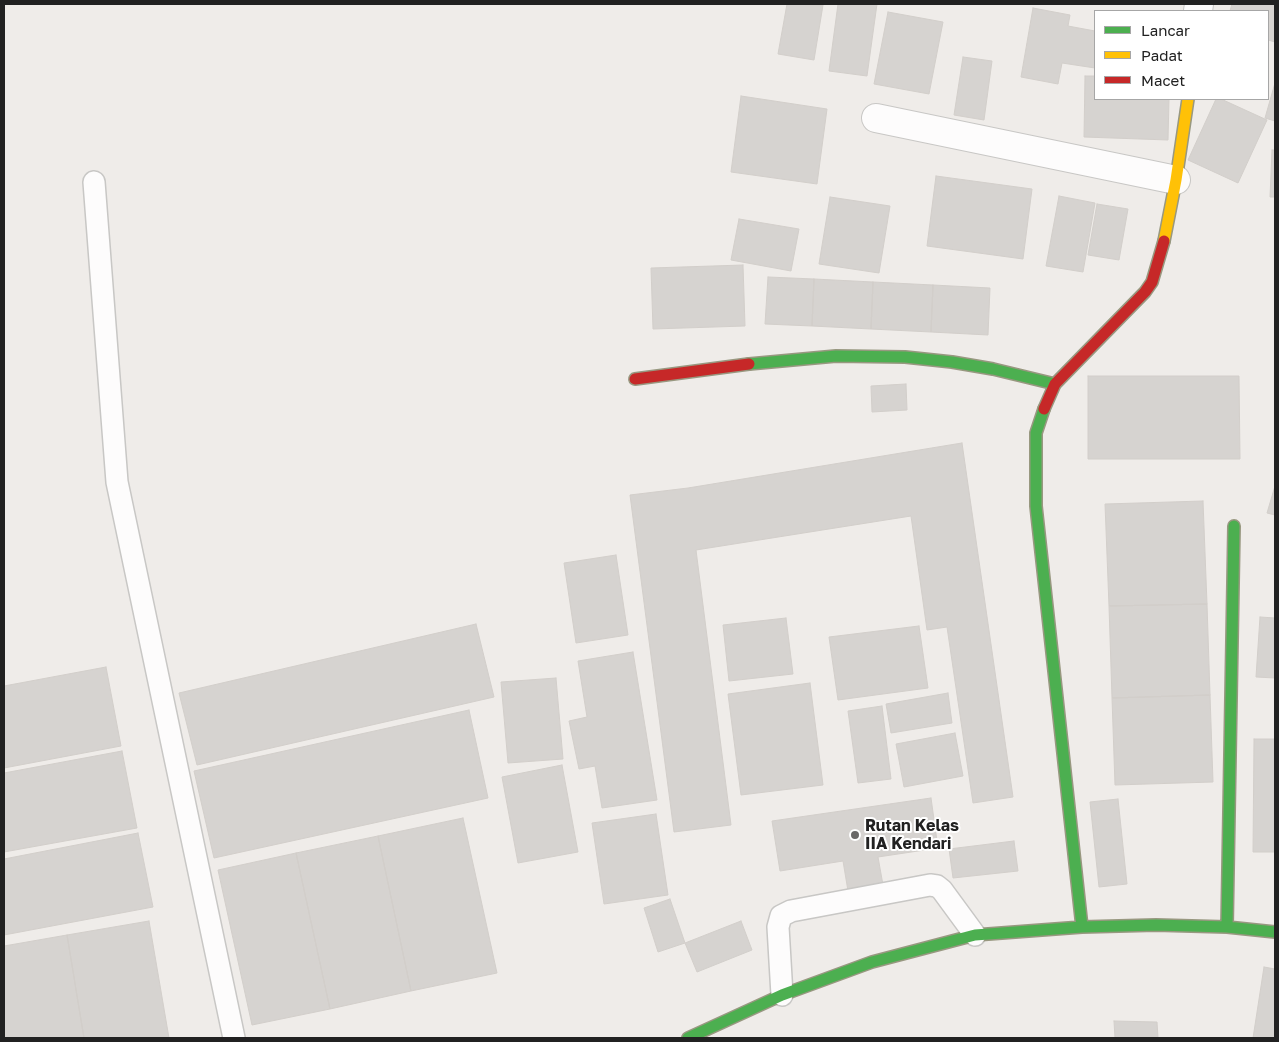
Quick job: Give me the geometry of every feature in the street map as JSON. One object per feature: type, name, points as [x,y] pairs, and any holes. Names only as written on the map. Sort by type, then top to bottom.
[{"type":"main road","points":[[1082,927],[1036,506],[1036,433],[1044,408],[1056,384],[1145,292],[1152,282],[1176,180],[1188,100]]},
{"type":"main road","points":[[635,379],[747,364],[836,356],[905,357],[952,362],[993,369],[1056,384]]},
{"type":"main road","points":[[1227,927],[1234,526]]},
{"type":"main road","points":[[688,1038],[782,995],[872,962],[975,935],[1082,927],[1156,925],[1227,927],[1275,932]]},
{"type":"street","points":[[876,118],[1176,180]]},
{"type":"lane","points":[[94,182],[117,482],[234,1038]]},
{"type":"lane","points":[[782,995],[778,926],[781,916],[791,911],[930,885],[937,886],[942,890],[975,935]]},
{"type":"building","points":[[787,4],[823,5],[814,60],[778,54]]},
{"type":"building","points":[[838,4],[877,4],[867,76],[829,71]]},
{"type":"building","points":[[1232,4],[1275,4],[1275,42],[1269,40],[1269,10],[1230,10]]},
{"type":"building","points":[[1033,8],[1070,15],[1068,26],[1094,31],[1094,68],[1062,63],[1058,84],[1021,77]]},
{"type":"building","points":[[888,12],[943,22],[929,94],[874,84]]},
{"type":"building","points":[[963,57],[992,61],[984,120],[954,115]]},
{"type":"building","points":[[1085,76],[1094,76],[1094,100],[1169,100],[1168,140],[1084,137]]},
{"type":"building","points":[[1275,83],[1275,121],[1265,118]]},
{"type":"building","points":[[741,96],[827,109],[817,184],[731,172]]},
{"type":"building","points":[[1216,100],[1223,100],[1267,120],[1238,183],[1188,160]]},
{"type":"building","points":[[1272,150],[1275,150],[1275,197],[1270,197]]},
{"type":"building","points":[[936,176],[1032,189],[1023,259],[927,246]]},
{"type":"building","points":[[1059,196],[1095,203],[1083,272],[1046,266]]},
{"type":"building","points":[[830,197],[890,206],[879,273],[819,264]]},
{"type":"building","points":[[1097,204],[1128,209],[1119,260],[1088,255]]},
{"type":"building","points":[[739,219],[799,229],[791,271],[731,260]]},
{"type":"building","points":[[743,265],[745,326],[653,329],[651,268]]},
{"type":"building","points":[[768,277],[814,279],[812,326],[765,324]]},
{"type":"building","points":[[814,279],[873,282],[871,329],[812,326]]},
{"type":"building","points":[[873,282],[933,285],[931,332],[871,329]]},
{"type":"building","points":[[933,285],[990,288],[988,335],[931,332]]},
{"type":"building","points":[[1088,376],[1239,376],[1240,459],[1088,459]]},
{"type":"building","points":[[906,384],[907,410],[872,412],[871,386]]},
{"type":"building","points":[[962,443],[1013,797],[973,803],[947,627],[927,630],[911,516],[696,550],[731,825],[674,832],[630,495],[688,488]]},
{"type":"building","points":[[1275,486],[1275,515],[1267,513]]},
{"type":"building","points":[[1203,501],[1207,604],[1109,606],[1105,504]]},
{"type":"building","points":[[616,555],[628,635],[576,643],[564,563]]},
{"type":"building","points":[[1207,604],[1210,695],[1112,698],[1109,606]]},
{"type":"building","points":[[1260,617],[1275,618],[1275,678],[1256,677]]},
{"type":"building","points":[[786,618],[793,674],[729,681],[723,625]]},
{"type":"building","points":[[476,624],[494,697],[197,765],[179,693]]},
{"type":"building","points":[[919,626],[928,688],[838,700],[829,637]]},
{"type":"building","points":[[633,652],[657,800],[602,808],[595,766],[579,769],[569,721],[587,717],[578,661]]},
{"type":"building","points":[[106,667],[121,746],[4,768],[4,686]]},
{"type":"building","points":[[556,678],[563,759],[508,763],[501,682]]},
{"type":"building","points":[[810,683],[823,785],[741,795],[728,694]]},
{"type":"building","points":[[948,693],[952,723],[891,733],[886,704]]},
{"type":"building","points":[[1210,695],[1213,782],[1115,785],[1112,698]]},
{"type":"building","points":[[882,706],[891,779],[858,783],[848,711]]},
{"type":"building","points":[[469,710],[488,798],[214,858],[194,771]]},
{"type":"building","points":[[955,733],[963,776],[904,787],[896,744]]},
{"type":"building","points":[[1254,739],[1275,739],[1275,852],[1253,852]]},
{"type":"building","points":[[122,751],[137,828],[4,852],[4,773]]},
{"type":"building","points":[[562,765],[578,852],[518,863],[502,777]]},
{"type":"building","name":"Rutan Kelas IIA Kendari","points":[[931,798],[938,848],[878,857],[883,885],[848,891],[843,861],[780,871],[772,821]]},
{"type":"building","points":[[1118,799],[1127,884],[1099,887],[1090,802]]},
{"type":"building","points":[[656,814],[668,895],[604,904],[592,823]]},
{"type":"building","points":[[463,818],[497,973],[411,991],[378,836]]},
{"type":"building","points":[[138,833],[153,907],[4,935],[4,859]]},
{"type":"building","points":[[378,836],[411,991],[330,1009],[296,853]]},
{"type":"building","points":[[1014,841],[1018,871],[953,878],[949,849]]},
{"type":"building","points":[[296,853],[330,1009],[252,1025],[218,870]]},
{"type":"building","points":[[670,899],[685,943],[658,952],[644,908]]},
{"type":"building","points":[[149,921],[169,1038],[84,1038],[67,935]]},
{"type":"building","points":[[741,921],[752,950],[697,972],[685,943]]},
{"type":"building","points":[[67,935],[84,1038],[4,1038],[4,946]]},
{"type":"building","points":[[1264,967],[1275,969],[1275,1038],[1253,1038]]},
{"type":"building","points":[[1114,1021],[1157,1022],[1158,1038],[1115,1038]]},
{"type":"traffic: fast","points":[[749,364],[836,356],[905,357],[993,369],[1055,384]]},
{"type":"traffic: fast","points":[[1044,409],[1036,433],[1036,506],[1082,927]]},
{"type":"traffic: fast","points":[[1227,927],[1234,526]]},
{"type":"traffic: fast","points":[[688,1038],[782,995],[872,962],[975,935],[1082,927],[1156,925],[1227,927],[1275,932]]},
{"type":"traffic: slow","points":[[1164,241],[1176,180],[1188,100]]},
{"type":"traffic: jam","points":[[1044,409],[1055,384],[1145,292],[1152,282],[1164,241]]},
{"type":"traffic: jam","points":[[635,379],[749,364]]},
{"type":"place","name":"Rutan Kelas IIA Kendari","points":[[855,835]]}]
